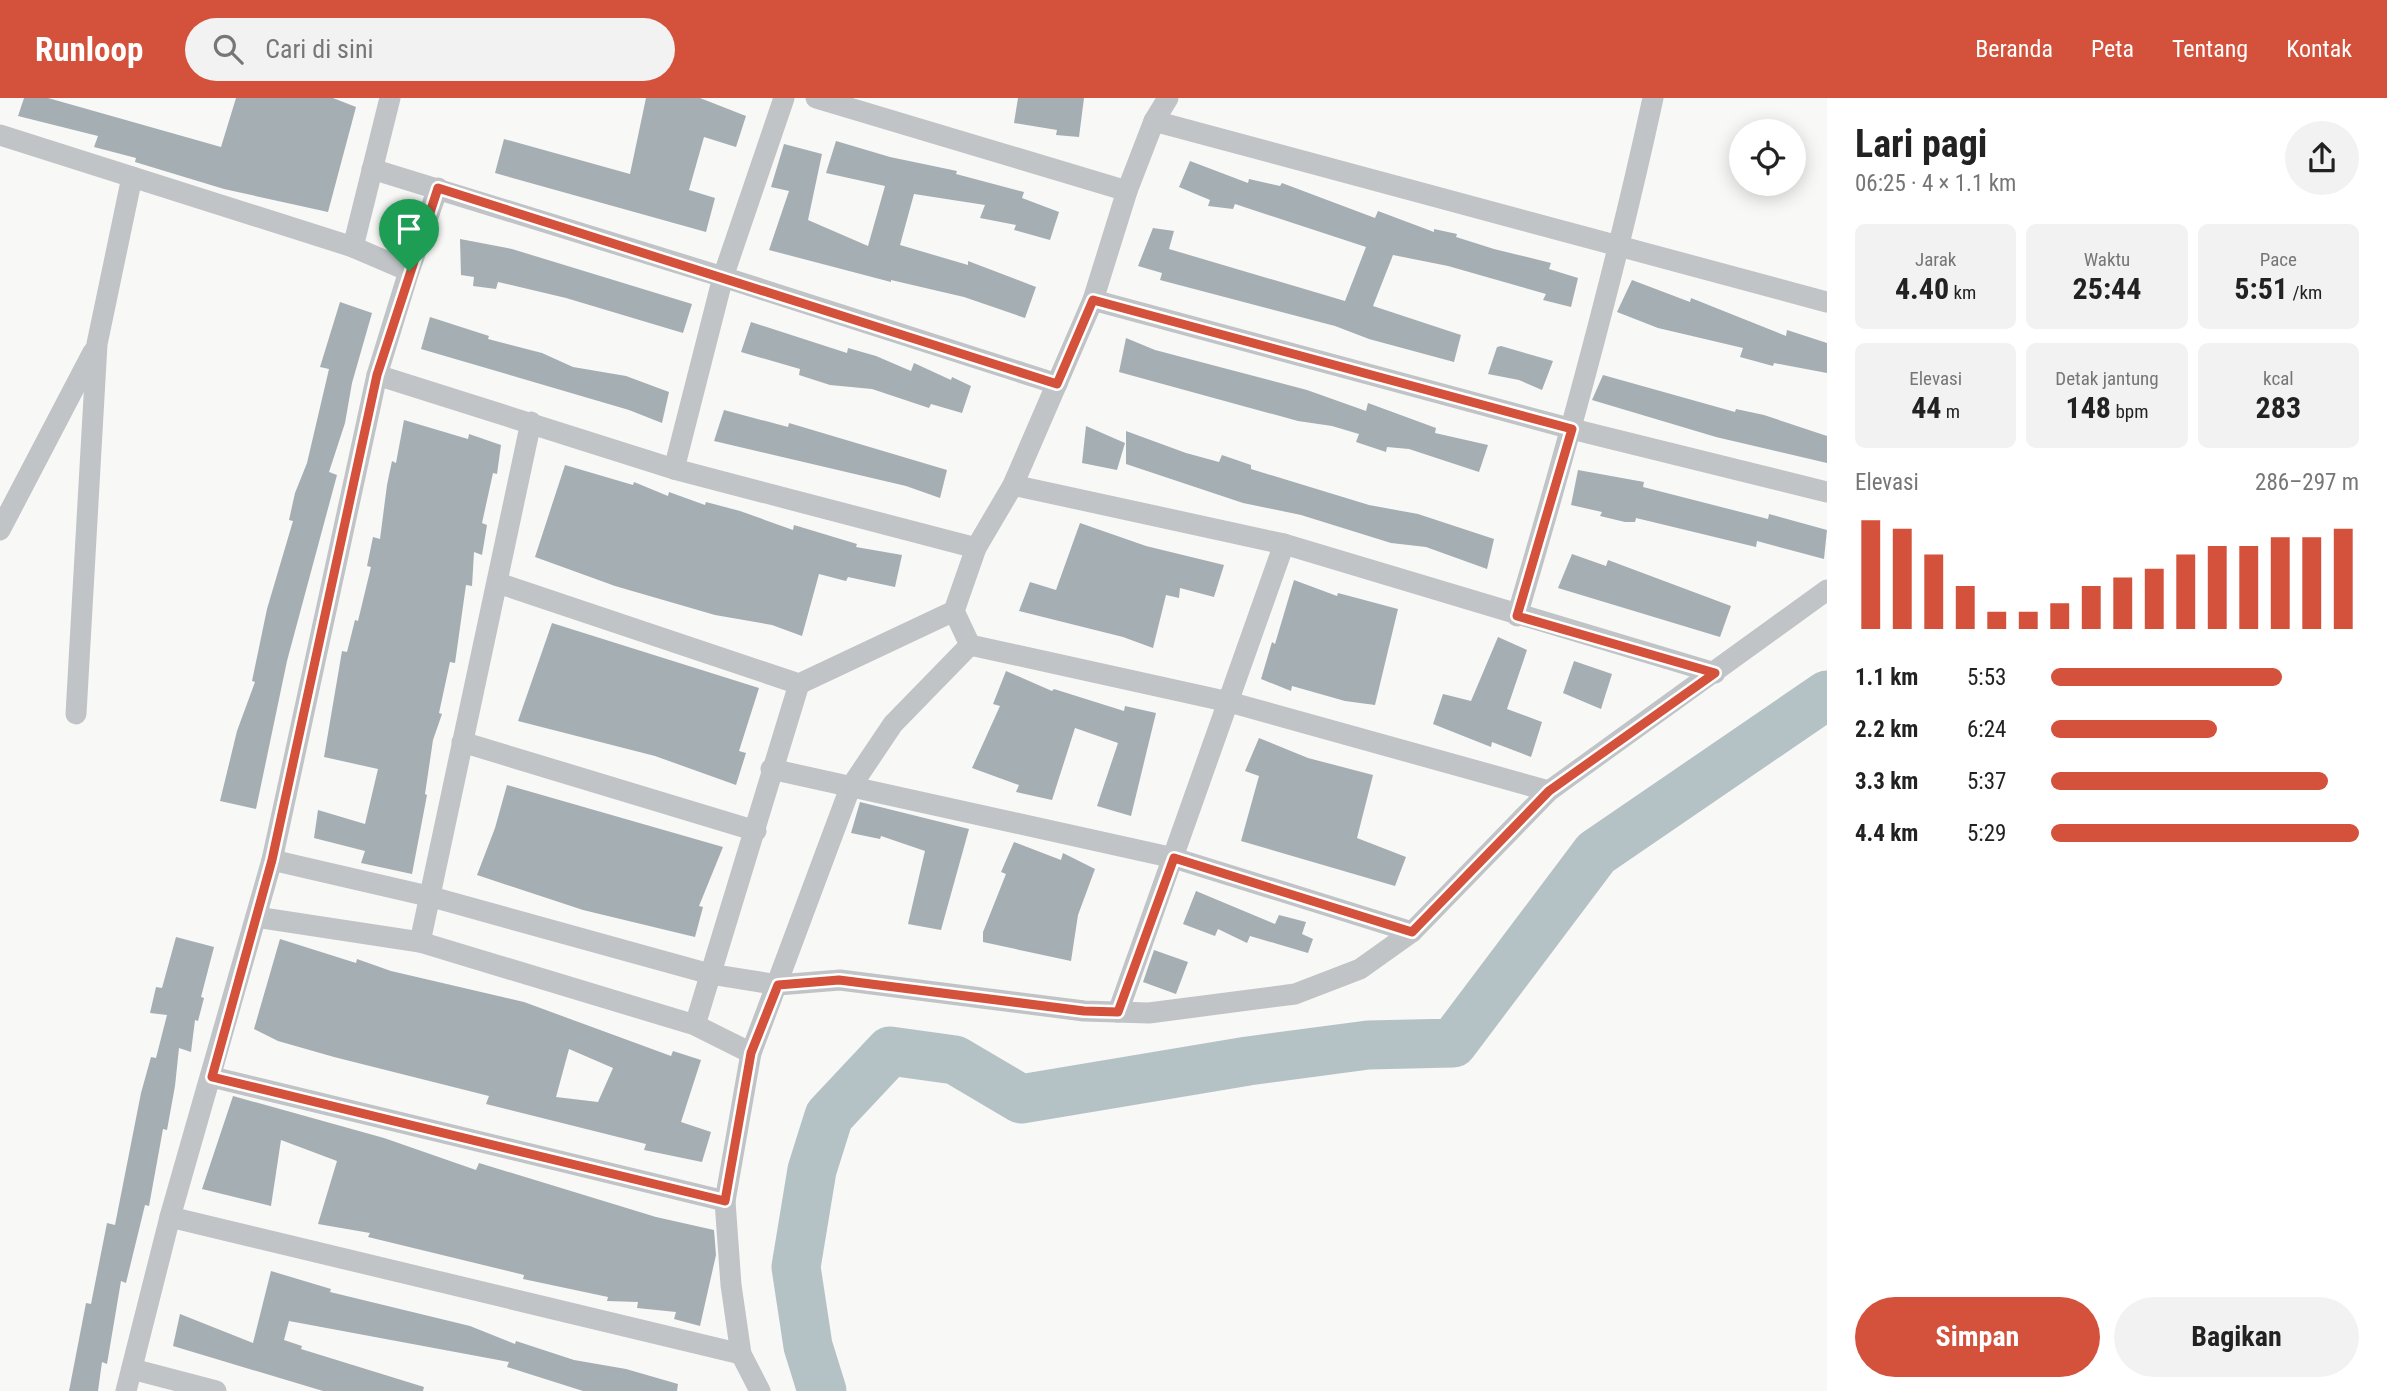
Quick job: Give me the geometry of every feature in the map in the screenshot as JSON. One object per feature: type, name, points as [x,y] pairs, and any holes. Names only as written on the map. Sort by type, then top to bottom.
[{"type":"street","points":[[353,247],[390,98]]},
{"type":"street","points":[[674,469],[723,277],[784,98]]},
{"type":"street","points":[[816,98],[1127,191]]},
{"type":"street","points":[[970,645],[954,611],[976,548],[1013,485],[1093,300],[1127,191],[1154,121],[1168,98]]},
{"type":"street","points":[[1517,616],[1572,429],[1621,246],[1653,98]]},
{"type":"street","points":[[1154,121],[1827,302]]},
{"type":"street","points":[[0,135],[353,247],[409,271]]},
{"type":"street","points":[[372,169],[1057,384]]},
{"type":"street","points":[[76,714],[97,344],[132,177]]},
{"type":"street","points":[[127,1391],[170,1217],[272,860],[377,375],[438,188]]},
{"type":"street","points":[[1093,300],[1572,429],[1827,492]]},
{"type":"street","points":[[0,530],[97,344]]},
{"type":"street","points":[[377,375],[674,469],[976,548]]},
{"type":"street","points":[[420,942],[432,897],[462,742],[531,422]]},
{"type":"street","points":[[1013,485],[1284,544],[1517,616],[1715,673]]},
{"type":"street","points":[[1118,1012],[1284,544]]},
{"type":"street","points":[[498,583],[799,684],[954,611]]},
{"type":"street","points":[[272,860],[432,897],[710,974],[778,985],[839,980],[1084,1011],[1149,1013],[1295,994],[1360,969],[1412,932],[1549,791],[1827,590]]},
{"type":"street","points":[[970,645],[1229,702],[1549,791]]},
{"type":"street","points":[[760,1391],[741,1354],[731,1285],[725,1201],[751,1053],[850,788],[893,724],[970,645]]},
{"type":"street","points":[[695,1025],[799,684]]},
{"type":"street","points":[[462,742],[756,831]]},
{"type":"street","points":[[771,769],[1174,858],[1412,932]]},
{"type":"street","points":[[256,917],[420,942],[695,1025],[751,1053]]},
{"type":"street","points":[[212,1077],[725,1201]]},
{"type":"street","points":[[170,1217],[741,1354]]},
{"type":"street","points":[[132,1369],[216,1391]]},
{"type":"building","points":[[24,98],[48,98],[221,147],[236,98],[333,98],[356,107],[328,212],[224,189],[135,162],[136,158],[94,147],[98,136],[18,116]]},
{"type":"building","points":[[646,98],[700,98],[746,116],[736,147],[704,137],[689,190],[715,198],[706,232],[495,173],[504,139],[630,174]]},
{"type":"building","points":[[1018,98],[1084,98],[1079,137],[1056,135],[1057,130],[1014,123]]},
{"type":"building","points":[[836,141],[890,157],[957,171],[956,174],[1024,192],[1022,198],[1059,212],[1050,240],[1014,230],[1016,225],[980,218],[985,205],[914,194],[900,245],[968,265],[968,261],[1036,287],[1025,318],[964,297],[891,282],[769,250],[789,191],[771,187],[784,144],[822,154],[808,220],[868,246],[885,186],[826,173]]},
{"type":"building","points":[[1190,161],[1248,183],[1249,179],[1280,186],[1282,183],[1375,218],[1378,211],[1434,232],[1434,229],[1457,234],[1456,237],[1494,249],[1551,263],[1549,269],[1578,278],[1571,307],[1543,300],[1546,294],[1448,266],[1393,255],[1373,306],[1461,335],[1454,362],[1369,339],[1335,326],[1160,280],[1162,273],[1138,266],[1153,228],[1174,231],[1169,249],[1345,301],[1366,247],[1235,204],[1233,209],[1208,206],[1210,200],[1179,187]]},
{"type":"building","points":[[460,239],[512,249],[692,304],[683,333],[566,298],[498,282],[496,289],[473,286],[474,277],[461,275]]},
{"type":"building","points":[[1632,280],[1690,302],[1691,298],[1786,336],[1787,330],[1827,343],[1827,373],[1774,363],[1773,366],[1740,357],[1743,348],[1658,328],[1617,312]]},
{"type":"building","points":[[340,302],[372,313],[352,383],[345,423],[329,472],[337,475],[287,661],[256,809],[220,801],[237,731],[255,682],[252,681],[267,609],[293,521],[289,520],[295,493],[307,463],[329,369],[320,367]]},
{"type":"building","points":[[430,317],[489,336],[488,339],[542,353],[573,367],[626,376],[669,392],[662,423],[629,410],[421,349]]},
{"type":"building","points":[[751,322],[847,353],[848,348],[876,356],[911,371],[914,363],[951,380],[952,377],[971,386],[962,413],[931,404],[929,408],[872,389],[830,385],[799,375],[800,369],[741,352]]},
{"type":"building","points":[[1126,338],[1155,350],[1307,390],[1366,411],[1368,403],[1436,428],[1435,433],[1488,445],[1479,472],[1409,449],[1387,447],[1386,452],[1356,442],[1359,434],[1332,426],[1298,421],[1119,372]]},
{"type":"building","points":[[1497,347],[1553,361],[1542,390],[1519,380],[1488,374]]},
{"type":"building","points":[[1603,375],[1735,412],[1736,409],[1764,415],[1827,436],[1827,463],[1716,437],[1592,400]]},
{"type":"building","points":[[724,410],[788,427],[789,423],[947,470],[940,498],[906,486],[714,441]]},
{"type":"building","points":[[404,420],[468,439],[469,434],[501,445],[497,474],[493,473],[482,523],[487,525],[482,555],[474,552],[472,586],[466,585],[455,663],[450,662],[439,713],[442,714],[433,740],[427,795],[412,874],[361,863],[365,851],[314,838],[318,810],[365,824],[378,769],[324,757],[342,651],[347,652],[355,620],[358,621],[371,567],[367,566],[373,537],[380,539],[387,485],[392,461],[396,463]]},
{"type":"building","points":[[1086,426],[1125,443],[1117,470],[1082,463]]},
{"type":"building","points":[[1126,431],[1186,453],[1219,462],[1222,455],[1251,465],[1251,469],[1369,505],[1418,514],[1494,539],[1487,569],[1426,547],[1391,543],[1301,515],[1243,503],[1126,464]]},
{"type":"building","points":[[565,465],[633,485],[634,482],[668,496],[669,492],[705,505],[706,502],[740,511],[793,530],[794,525],[857,544],[856,547],[902,555],[895,587],[848,577],[846,581],[819,574],[802,636],[772,625],[715,615],[615,586],[535,557]]},
{"type":"building","points":[[1578,470],[1644,482],[1643,487],[1768,519],[1769,514],[1827,530],[1824,559],[1757,541],[1756,547],[1636,518],[1635,522],[1625,522],[1600,516],[1602,512],[1571,505]]},
{"type":"building","points":[[1080,523],[1146,546],[1224,565],[1214,597],[1180,588],[1179,598],[1166,595],[1153,648],[1123,637],[1019,611],[1030,582],[1056,590]]},
{"type":"building","points":[[1572,554],[1606,566],[1608,560],[1731,606],[1720,637],[1558,588]]},
{"type":"building","points":[[1294,580],[1337,596],[1338,593],[1398,609],[1375,705],[1345,701],[1292,686],[1291,691],[1261,679],[1272,642],[1275,644]]},
{"type":"building","points":[[552,623],[759,688],[739,751],[746,753],[736,785],[655,756],[518,721]]},
{"type":"building","points":[[1498,637],[1527,650],[1507,709],[1542,722],[1531,757],[1492,742],[1491,747],[1433,724],[1443,694],[1471,701]]},
{"type":"building","points":[[1574,661],[1612,674],[1601,709],[1563,693]]},
{"type":"building","points":[[1006,671],[1052,691],[1054,689],[1124,711],[1125,706],[1156,713],[1131,816],[1097,806],[1118,743],[1075,728],[1052,800],[1016,792],[1019,785],[972,768],[1000,706],[993,704]]},
{"type":"building","points":[[1259,738],[1308,758],[1373,775],[1357,838],[1406,857],[1395,886],[1241,841],[1259,776],[1245,771]]},
{"type":"building","points":[[507,785],[723,847],[699,906],[703,907],[695,937],[583,910],[477,875],[495,828]]},
{"type":"building","points":[[860,802],[969,829],[941,930],[908,924],[925,851],[881,836],[880,839],[851,833]]},
{"type":"building","points":[[1014,842],[1061,860],[1063,853],[1095,869],[1078,915],[1071,961],[983,942],[983,932],[1006,874],[1001,872]]},
{"type":"building","points":[[1196,891],[1275,924],[1279,915],[1306,922],[1302,934],[1313,939],[1308,953],[1250,936],[1247,943],[1218,929],[1215,936],[1183,924]]},
{"type":"building","points":[[176,937],[214,947],[201,997],[204,998],[198,1021],[195,1020],[191,1052],[179,1048],[167,1130],[163,1129],[149,1206],[145,1205],[126,1283],[121,1281],[107,1364],[102,1362],[98,1391],[69,1391],[86,1303],[91,1304],[107,1223],[115,1225],[141,1093],[151,1057],[156,1058],[167,1015],[150,1013],[156,987],[162,988]]},
{"type":"building","points":[[280,939],[356,963],[357,959],[391,971],[524,1002],[671,1056],[673,1051],[701,1060],[681,1122],[711,1132],[702,1162],[644,1150],[646,1144],[486,1104],[489,1096],[334,1057],[278,1041],[254,1029]],"holes":[[[569,1049],[613,1068],[598,1102],[556,1097]]]},
{"type":"building","points":[[1154,950],[1188,962],[1176,994],[1143,982]]},
{"type":"building","points":[[233,1096],[384,1138],[476,1170],[479,1163],[656,1217],[714,1230],[716,1255],[700,1326],[674,1319],[676,1312],[637,1308],[638,1302],[607,1301],[608,1297],[523,1279],[524,1275],[368,1237],[370,1233],[318,1224],[337,1161],[281,1140],[271,1206],[202,1189]]},
{"type":"building","points":[[271,1271],[331,1289],[330,1292],[470,1326],[515,1344],[516,1341],[574,1360],[626,1369],[678,1384],[677,1391],[583,1391],[507,1367],[509,1362],[289,1321],[284,1340],[302,1346],[301,1349],[424,1387],[423,1391],[323,1391],[173,1346],[180,1314],[253,1343]]},
{"type":"waterway","points":[[822,1391],[808,1346],[796,1267],[812,1170],[829,1116],[890,1051],[955,1060],[1021,1099],[1248,1061],[1368,1045],[1453,1043],[1596,853],[1827,695]]},
{"type":"route","points":[[438,188],[1057,384],[1093,300],[1572,429],[1517,616],[1715,673],[1549,791],[1412,932],[1174,858],[1118,1012],[1084,1011],[839,980],[778,985],[751,1053],[725,1201],[212,1077],[272,860],[377,375],[409,271],[438,188]]}]
